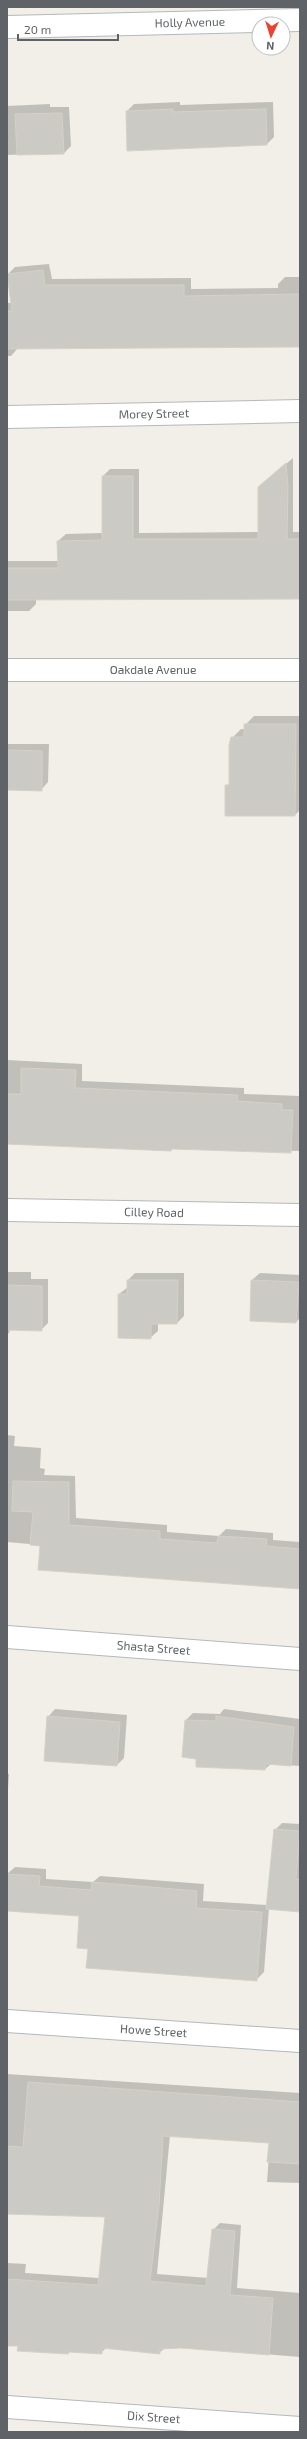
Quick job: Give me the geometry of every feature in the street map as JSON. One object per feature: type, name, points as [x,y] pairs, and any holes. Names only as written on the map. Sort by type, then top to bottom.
[{"type":"street","name":"Holly Avenue","points":[[7,28],[300,20]]},
{"type":"street","name":"Morey Street","points":[[7,417],[300,412]]},
{"type":"street","name":"Oakdale Avenue","points":[[7,670],[300,670]]},
{"type":"street","name":"Cilley Road","points":[[7,1210],[300,1215]]},
{"type":"street","name":"Shasta Street","points":[[7,1637],[300,1659]]},
{"type":"street","name":"Howe Street","points":[[7,2021],[300,2041]]},
{"type":"street","name":"Dix Street","points":[[7,2408],[300,2428]]},
{"type":"building","points":[[173,109],[173,112],[266,109],[267,145],[127,151],[126,111]]},
{"type":"building","points":[[62,113],[64,154],[17,155],[15,114]]},
{"type":"building","points":[[43,270],[45,285],[184,285],[184,296],[300,294],[300,347],[7,349],[7,311],[12,311],[7,274]]},
{"type":"building","points":[[286,463],[288,486],[287,539],[300,539],[300,599],[7,600],[7,568],[58,568],[57,541],[102,540],[102,476],[133,476],[133,539],[258,539],[258,487]]},
{"type":"building","points":[[244,724],[296,724],[295,816],[225,816],[225,785],[229,785],[229,745],[231,737],[244,737]]},
{"type":"building","points":[[7,750],[42,751],[42,791],[7,790]]},
{"type":"building","points":[[21,1068],[76,1070],[75,1088],[238,1095],[237,1101],[282,1104],[282,1110],[293,1110],[291,1153],[172,1149],[171,1151],[7,1144],[7,1094],[21,1094]]},
{"type":"building","points":[[127,1280],[178,1280],[177,1324],[151,1324],[151,1339],[118,1338],[118,1294],[127,1294]]},
{"type":"building","points":[[251,1280],[299,1282],[296,1323],[250,1321]]},
{"type":"building","points":[[7,1285],[42,1286],[42,1331],[7,1330]]},
{"type":"building","points":[[13,1481],[69,1482],[69,1525],[160,1531],[160,1539],[217,1543],[218,1536],[267,1539],[266,1546],[300,1549],[300,1589],[38,1570],[40,1546],[30,1545],[33,1512],[12,1511]]},
{"type":"building","points":[[47,1716],[120,1722],[117,1766],[44,1761]]},
{"type":"building","points":[[216,1716],[294,1727],[291,1766],[266,1764],[265,1770],[196,1767],[196,1759],[182,1757],[185,1720],[216,1721]]},
{"type":"building","points":[[274,1829],[300,1831],[296,1879],[300,1879],[300,1912],[266,1909]]},
{"type":"building","points":[[7,1874],[40,1876],[39,1886],[91,1890],[92,1882],[197,1891],[196,1908],[262,1912],[257,1981],[86,1968],[88,1949],[77,1948],[79,1916],[7,1911]]},
{"type":"building","points":[[28,2082],[300,2102],[300,2164],[267,2162],[269,2143],[163,2136],[159,2205],[150,2281],[206,2286],[212,2229],[235,2231],[230,2295],[273,2298],[269,2355],[181,2348],[160,2349],[160,2354],[102,2348],[102,2354],[69,2352],[68,2354],[17,2351],[18,2346],[7,2346],[7,2279],[98,2285],[105,2217],[7,2214],[7,2146],[23,2147]]}]
